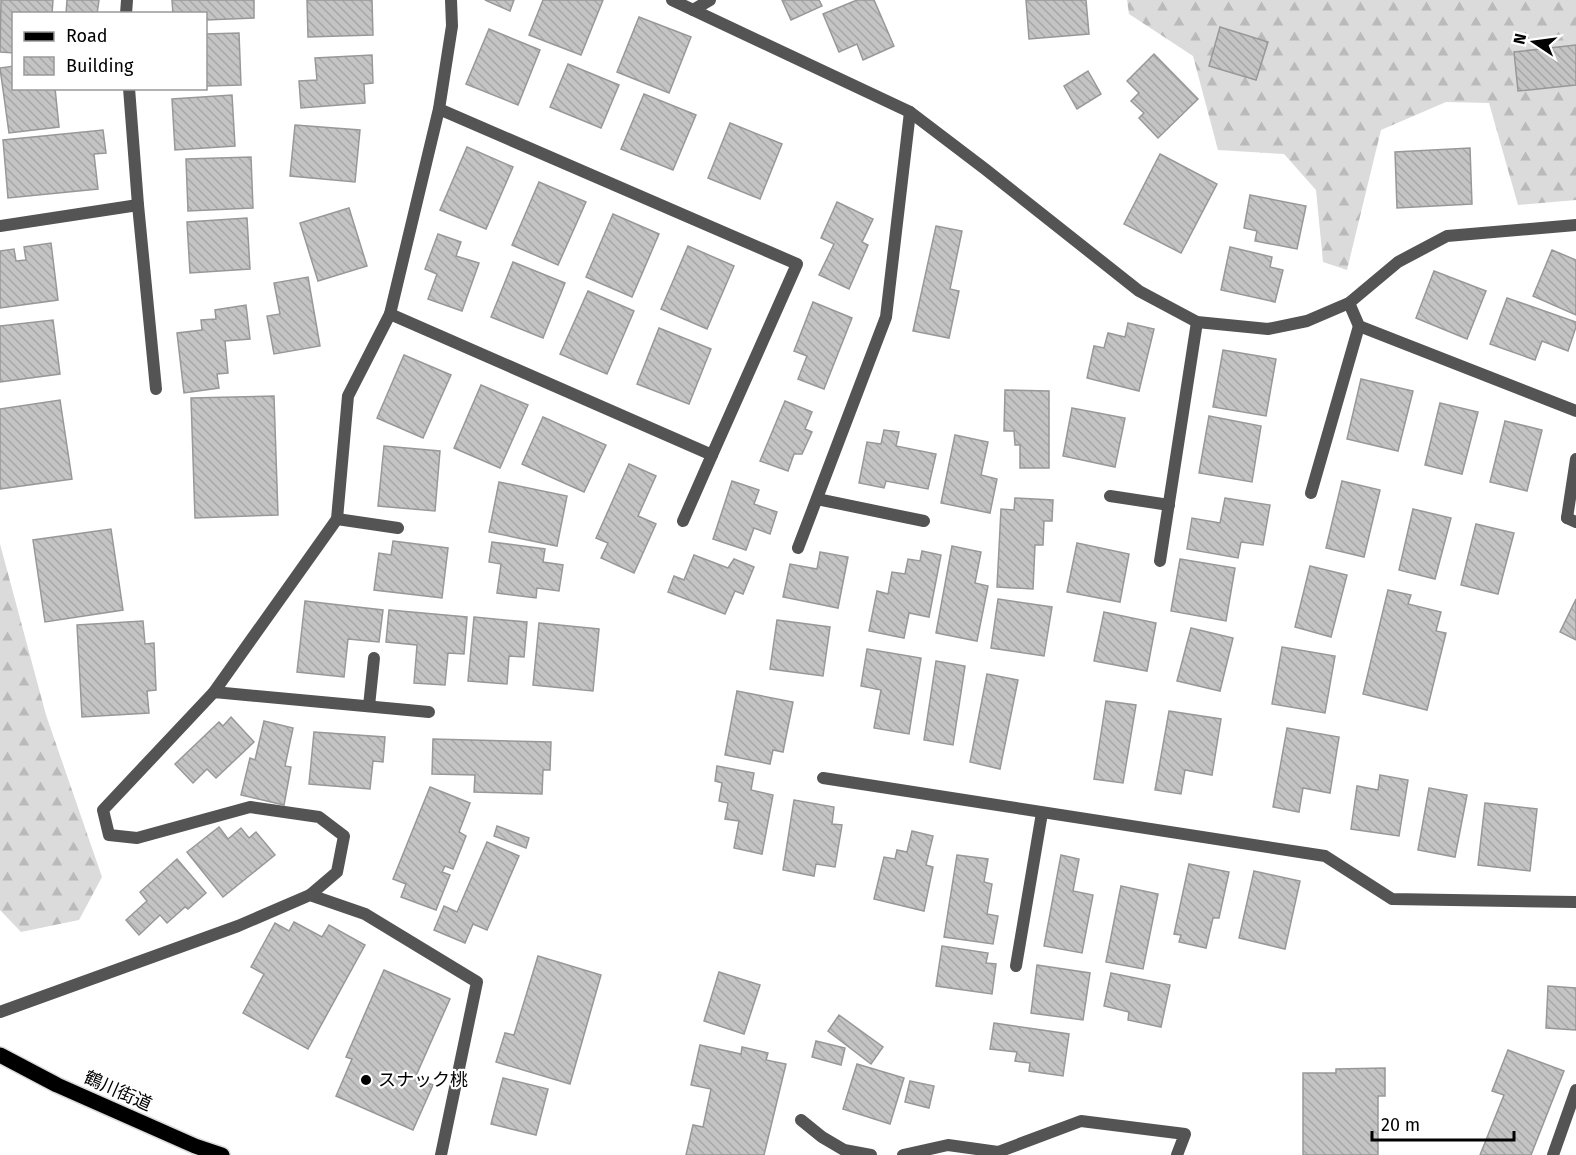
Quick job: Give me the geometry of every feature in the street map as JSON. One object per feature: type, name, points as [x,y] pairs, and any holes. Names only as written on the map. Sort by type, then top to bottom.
[{"type":"main road","name":"鶴川街道","points":[[0,1055],[68,1090],[195,1146],[222,1155]]},
{"type":"street","points":[[0,1012],[238,926],[310,895],[337,872],[344,836],[319,817],[250,807],[137,838],[108,835],[103,810],[214,692],[337,519],[348,396],[390,314],[439,109],[452,26],[451,0]]},
{"type":"street","points":[[672,0],[910,111],[1139,291],[1197,322],[1268,329],[1307,321],[1349,303],[1398,262],[1448,236],[1576,225]]},
{"type":"street","points":[[693,10],[710,0]]},
{"type":"street","points":[[129,90],[156,389]]},
{"type":"street","points":[[439,109],[797,264],[683,521]]},
{"type":"street","points":[[798,548],[886,317],[910,111]]},
{"type":"street","points":[[0,226],[138,205]]},
{"type":"street","points":[[1311,492],[1359,326],[1349,303]]},
{"type":"street","points":[[390,314],[712,455]]},
{"type":"street","points":[[1160,561],[1197,322]]},
{"type":"street","points":[[1359,326],[1576,411]]},
{"type":"street","points":[[1571,520],[1576,459]]},
{"type":"street","points":[[1110,496],[1169,505]]},
{"type":"street","points":[[817,499],[924,521]]},
{"type":"street","points":[[337,519],[398,528]]},
{"type":"street","points":[[369,706],[374,658]]},
{"type":"street","points":[[214,692],[429,712]]},
{"type":"street","points":[[823,778],[1325,856],[1392,899],[1576,902]]},
{"type":"street","points":[[1016,966],[1042,813]]},
{"type":"street","points":[[310,895],[365,914],[477,982],[441,1155]]},
{"type":"street","points":[[1552,1155],[1576,1090]]},
{"type":"street","points":[[801,1119],[822,1137],[844,1150],[871,1155]]},
{"type":"street","points":[[903,1155],[948,1145],[998,1152],[1081,1121],[1185,1134],[1177,1155]]},
{"type":"green space","points":[[1127,0],[1576,0],[1576,200],[1518,205],[1489,103],[1446,102],[1381,130],[1347,270],[1323,262],[1316,190],[1284,154],[1218,150],[1193,56],[1129,14]]},
{"type":"green space","points":[[0,544],[46,715],[102,877],[79,920],[21,932],[0,910]]},
{"type":"building","points":[[1,0],[53,0],[52,12],[12,12],[12,53],[0,52]]},
{"type":"building","points":[[67,0],[99,0],[97,12],[66,12]]},
{"type":"building","points":[[172,0],[254,0],[254,18],[207,20],[207,12],[173,12]]},
{"type":"building","points":[[307,0],[372,0],[373,35],[308,37]]},
{"type":"building","points":[[485,0],[514,0],[510,11]]},
{"type":"building","points":[[543,0],[603,0],[581,55],[529,35]]},
{"type":"building","points":[[782,0],[819,0],[822,6],[791,20]]},
{"type":"building","points":[[857,0],[874,0],[894,46],[863,60],[857,44],[839,52],[823,14]]},
{"type":"building","points":[[1026,0],[1086,0],[1089,34],[1029,39]]},
{"type":"building","points":[[639,17],[691,37],[669,93],[617,72]]},
{"type":"building","points":[[1220,27],[1268,42],[1256,80],[1209,66]]},
{"type":"building","points":[[489,29],[540,50],[518,105],[466,84]]},
{"type":"building","points":[[239,33],[241,85],[207,86],[207,34]]},
{"type":"building","points":[[1576,45],[1576,85],[1518,91],[1514,52]]},
{"type":"building","points":[[1154,54],[1198,99],[1158,138],[1139,118],[1144,113],[1131,101],[1139,93],[1127,81]]},
{"type":"building","points":[[372,55],[373,83],[364,84],[365,103],[301,108],[299,81],[317,80],[315,58]]},
{"type":"building","points":[[568,64],[619,85],[601,128],[550,107]]},
{"type":"building","points":[[12,66],[12,90],[55,90],[59,127],[9,133],[0,68]]},
{"type":"building","points":[[1088,71],[1101,94],[1077,109],[1064,86]]},
{"type":"building","points":[[644,94],[696,115],[673,170],[621,149]]},
{"type":"building","points":[[232,95],[235,146],[175,150],[172,99]]},
{"type":"building","points":[[730,123],[782,144],[760,199],[708,178]]},
{"type":"building","points":[[295,125],[360,130],[355,182],[290,176]]},
{"type":"building","points":[[103,130],[106,153],[94,154],[98,189],[8,198],[3,140]]},
{"type":"building","points":[[467,147],[513,167],[486,229],[440,210]]},
{"type":"building","points":[[1470,148],[1472,204],[1397,208],[1395,152]]},
{"type":"building","points":[[1160,154],[1217,184],[1181,253],[1124,224]]},
{"type":"building","points":[[251,157],[253,208],[188,211],[186,159]]},
{"type":"building","points":[[539,182],[586,202],[558,265],[512,245]]},
{"type":"building","points":[[1250,195],[1306,206],[1297,249],[1255,241],[1257,231],[1244,228]]},
{"type":"building","points":[[837,202],[873,219],[862,242],[868,245],[849,289],[819,275],[834,244],[821,238]]},
{"type":"building","points":[[349,208],[367,266],[318,281],[300,223]]},
{"type":"building","points":[[613,214],[659,234],[632,297],[586,277]]},
{"type":"building","points":[[247,218],[250,269],[190,273],[187,222]]},
{"type":"building","points":[[936,226],[962,231],[950,289],[959,291],[949,338],[913,331]]},
{"type":"building","points":[[438,234],[461,242],[456,256],[479,263],[462,311],[428,299],[437,274],[425,269]]},
{"type":"building","points":[[51,243],[58,300],[0,308],[0,251],[14,249],[16,261],[26,260],[24,247]]},
{"type":"building","points":[[688,246],[734,266],[707,329],[661,309]]},
{"type":"building","points":[[1230,247],[1272,257],[1270,267],[1283,270],[1275,302],[1221,290]]},
{"type":"building","points":[[1552,250],[1576,260],[1576,315],[1533,296]]},
{"type":"building","points":[[513,262],[565,283],[543,338],[491,317]]},
{"type":"building","points":[[1434,271],[1486,291],[1467,339],[1416,318]]},
{"type":"building","points":[[308,277],[320,346],[274,354],[267,316],[280,314],[274,283]]},
{"type":"building","points":[[588,291],[634,311],[607,374],[560,354]]},
{"type":"building","points":[[1507,298],[1576,322],[1568,351],[1542,341],[1535,360],[1490,344]]},
{"type":"building","points":[[813,302],[852,318],[824,389],[798,379],[807,356],[794,351]]},
{"type":"building","points":[[246,305],[250,339],[225,341],[228,373],[217,374],[219,388],[184,393],[177,333],[202,330],[201,320],[216,319],[215,310]]},
{"type":"building","points":[[53,320],[60,374],[0,382],[0,326]]},
{"type":"building","points":[[1128,323],[1154,329],[1139,391],[1087,378],[1094,346],[1104,348],[1108,333],[1125,337]]},
{"type":"building","points":[[659,328],[711,349],[689,404],[637,384]]},
{"type":"building","points":[[1223,350],[1276,359],[1266,416],[1213,407]]},
{"type":"building","points":[[404,355],[451,375],[423,438],[377,418]]},
{"type":"building","points":[[1361,379],[1413,391],[1398,451],[1347,439]]},
{"type":"building","points":[[481,385],[528,405],[500,468],[454,448]]},
{"type":"building","points":[[1005,390],[1049,391],[1049,468],[1020,468],[1020,445],[1015,445],[1014,431],[1004,431]]},
{"type":"building","points":[[274,396],[278,515],[195,518],[191,398]]},
{"type":"building","points":[[60,400],[72,479],[0,489],[0,409]]},
{"type":"building","points":[[785,401],[812,412],[805,429],[812,432],[802,454],[794,454],[788,471],[760,461]]},
{"type":"building","points":[[1440,403],[1478,412],[1462,474],[1425,465]]},
{"type":"building","points":[[1072,408],[1125,418],[1115,467],[1063,456]]},
{"type":"building","points":[[1209,416],[1261,426],[1252,482],[1199,473]]},
{"type":"building","points":[[543,417],[606,445],[584,492],[522,464]]},
{"type":"building","points":[[1505,421],[1542,430],[1527,491],[1490,482]]},
{"type":"building","points":[[884,430],[899,432],[896,446],[936,454],[928,489],[886,481],[884,488],[859,483],[867,442],[881,444]]},
{"type":"building","points":[[955,435],[988,442],[981,475],[997,479],[990,513],[941,503]]},
{"type":"building","points":[[384,446],[440,451],[435,511],[378,506]]},
{"type":"building","points":[[629,464],[656,476],[638,516],[656,524],[634,573],[601,558],[608,543],[596,538]]},
{"type":"building","points":[[732,481],[759,490],[754,504],[777,512],[770,534],[754,528],[746,550],[713,539]]},
{"type":"building","points":[[1342,481],[1380,490],[1364,557],[1326,548]]},
{"type":"building","points":[[499,482],[567,496],[557,546],[489,532]]},
{"type":"building","points":[[1015,498],[1053,500],[1052,521],[1044,521],[1043,545],[1035,545],[1033,589],[997,587],[1001,509],[1014,510]]},
{"type":"building","points":[[1225,498],[1270,505],[1263,545],[1241,542],[1238,558],[1187,549],[1192,518],[1220,523]]},
{"type":"building","points":[[1413,509],[1451,518],[1435,579],[1399,570]]},
{"type":"building","points":[[1476,524],[1514,533],[1498,594],[1461,585]]},
{"type":"building","points":[[111,529],[123,610],[45,622],[33,540]]},
{"type":"building","points":[[393,541],[448,548],[442,598],[374,590],[379,553],[391,555]]},
{"type":"building","points":[[492,542],[545,549],[543,562],[563,565],[559,591],[537,588],[536,598],[497,593],[501,564],[489,562]]},
{"type":"building","points":[[1077,543],[1129,554],[1120,602],[1067,592]]},
{"type":"building","points":[[952,546],[981,552],[975,583],[988,586],[977,641],[936,633]]},
{"type":"building","points":[[922,551],[941,555],[929,617],[909,613],[904,638],[869,631],[877,591],[888,594],[892,572],[905,574],[908,559],[920,561]]},
{"type":"building","points":[[820,552],[848,557],[838,608],[783,597],[790,564],[817,569]]},
{"type":"building","points":[[694,555],[728,568],[734,559],[754,567],[743,594],[735,591],[725,614],[668,592],[674,576],[684,580]]},
{"type":"building","points":[[1180,559],[1235,568],[1226,621],[1171,611]]},
{"type":"building","points":[[1310,566],[1347,575],[1331,637],[1295,627]]},
{"type":"building","points":[[1388,590],[1411,595],[1408,604],[1441,612],[1436,631],[1446,633],[1427,710],[1363,694]]},
{"type":"building","points":[[998,599],[1052,607],[1044,656],[991,648]]},
{"type":"building","points":[[1576,599],[1576,640],[1560,632]]},
{"type":"building","points":[[305,601],[383,610],[379,642],[348,639],[344,677],[297,672]]},
{"type":"building","points":[[389,610],[467,617],[464,654],[448,653],[445,685],[414,683],[417,645],[386,642]]},
{"type":"building","points":[[1104,612],[1156,623],[1147,671],[1094,661]]},
{"type":"building","points":[[474,617],[527,622],[524,657],[509,656],[507,684],[468,681]]},
{"type":"building","points":[[777,620],[830,627],[823,676],[770,669]]},
{"type":"building","points":[[143,621],[145,644],[154,643],[156,690],[147,691],[149,713],[82,717],[77,625]]},
{"type":"building","points":[[539,623],[599,629],[593,691],[533,685]]},
{"type":"building","points":[[1191,628],[1233,638],[1220,691],[1177,681]]},
{"type":"building","points":[[1282,647],[1335,656],[1325,713],[1272,704]]},
{"type":"building","points":[[867,649],[921,658],[909,734],[874,728],[881,690],[861,686]]},
{"type":"building","points":[[936,661],[965,666],[953,745],[924,740]]},
{"type":"building","points":[[987,674],[1018,680],[1000,769],[970,762]]},
{"type":"building","points":[[737,691],[793,702],[783,752],[773,750],[770,764],[725,755]]},
{"type":"building","points":[[1106,701],[1136,705],[1123,783],[1094,779]]},
{"type":"building","points":[[1169,711],[1221,719],[1212,775],[1185,770],[1181,794],[1155,790]]},
{"type":"building","points":[[231,717],[254,742],[216,778],[207,769],[193,783],[175,764],[219,722],[223,726]]},
{"type":"building","points":[[264,721],[293,728],[285,766],[291,767],[284,805],[241,795],[250,758],[255,760]]},
{"type":"building","points":[[1287,728],[1339,737],[1330,793],[1303,788],[1299,812],[1273,807]]},
{"type":"building","points":[[314,732],[385,737],[383,762],[373,761],[370,789],[309,784]]},
{"type":"building","points":[[433,739],[551,742],[550,770],[543,770],[542,794],[474,792],[475,775],[432,774]]},
{"type":"building","points":[[717,766],[754,773],[751,790],[773,795],[762,854],[734,848],[739,821],[725,819],[728,803],[719,801],[722,783],[715,781]]},
{"type":"building","points":[[1380,775],[1408,780],[1399,836],[1351,829],[1357,786],[1378,790]]},
{"type":"building","points":[[430,787],[470,803],[459,832],[466,836],[453,869],[445,866],[442,872],[450,875],[436,910],[401,897],[406,884],[393,879]]},
{"type":"building","points":[[1429,788],[1467,795],[1455,857],[1418,850]]},
{"type":"building","points":[[794,800],[834,807],[832,824],[842,825],[835,867],[816,864],[814,876],[783,870]]},
{"type":"building","points":[[1485,803],[1537,809],[1530,871],[1478,865]]},
{"type":"building","points":[[497,826],[529,838],[526,848],[494,836]]},
{"type":"building","points":[[219,827],[228,839],[241,828],[249,838],[256,832],[275,855],[223,897],[187,852]]},
{"type":"building","points":[[912,831],[933,836],[926,865],[933,867],[924,911],[874,899],[884,857],[895,859],[897,850],[907,852]]},
{"type":"building","points":[[487,842],[519,856],[487,930],[473,924],[465,943],[434,930],[444,906],[457,912]]},
{"type":"building","points":[[957,855],[988,859],[984,882],[992,884],[987,914],[998,916],[993,944],[944,937]]},
{"type":"building","points":[[1061,855],[1079,859],[1073,891],[1093,895],[1082,953],[1044,946]]},
{"type":"building","points":[[177,859],[206,893],[167,923],[160,915],[139,935],[126,920],[147,901],[140,892]]},
{"type":"building","points":[[1189,864],[1229,872],[1219,918],[1213,918],[1206,948],[1179,942],[1181,935],[1174,934]]},
{"type":"building","points":[[1254,871],[1300,881],[1285,949],[1239,938]]},
{"type":"building","points":[[1121,886],[1158,894],[1143,969],[1106,962]]},
{"type":"building","points":[[294,922],[322,937],[329,925],[365,945],[308,1049],[243,1013],[264,974],[251,967],[275,923],[289,931]]},
{"type":"building","points":[[942,946],[988,953],[986,963],[996,964],[992,994],[936,986]]},
{"type":"building","points":[[538,956],[601,975],[570,1084],[496,1062],[505,1033],[514,1035]]},
{"type":"building","points":[[1037,965],[1090,973],[1083,1020],[1031,1013]]},
{"type":"building","points":[[384,970],[450,999],[415,1078],[433,1085],[413,1130],[336,1096],[352,1059],[346,1057]]},
{"type":"building","points":[[719,972],[760,985],[744,1034],[704,1021]]},
{"type":"building","points":[[1111,973],[1170,985],[1161,1027],[1128,1020],[1129,1012],[1104,1006]]},
{"type":"building","points":[[1548,986],[1576,988],[1576,1030],[1546,1028]]},
{"type":"building","points":[[839,1015],[883,1047],[871,1064],[828,1031]]},
{"type":"building","points":[[994,1023],[1069,1034],[1063,1076],[1029,1071],[1030,1063],[1015,1061],[1017,1052],[990,1049]]},
{"type":"building","points":[[816,1041],[845,1048],[841,1065],[812,1057]]},
{"type":"building","points":[[700,1045],[741,1054],[742,1047],[768,1053],[766,1060],[786,1064],[764,1155],[686,1155],[693,1125],[703,1127],[711,1089],[691,1085]]},
{"type":"building","points":[[1508,1050],[1564,1071],[1531,1155],[1480,1155],[1504,1095],[1492,1091]]},
{"type":"building","points":[[857,1064],[904,1078],[890,1124],[843,1109]]},
{"type":"building","points":[[1385,1068],[1385,1096],[1378,1096],[1378,1155],[1303,1155],[1303,1073],[1336,1073],[1336,1069]]},
{"type":"building","points":[[503,1078],[548,1089],[536,1135],[491,1124]]},
{"type":"building","points":[[910,1081],[934,1086],[929,1108],[905,1102]]},
{"type":"place","name":"スナック桃","points":[[366,1080]]}]
